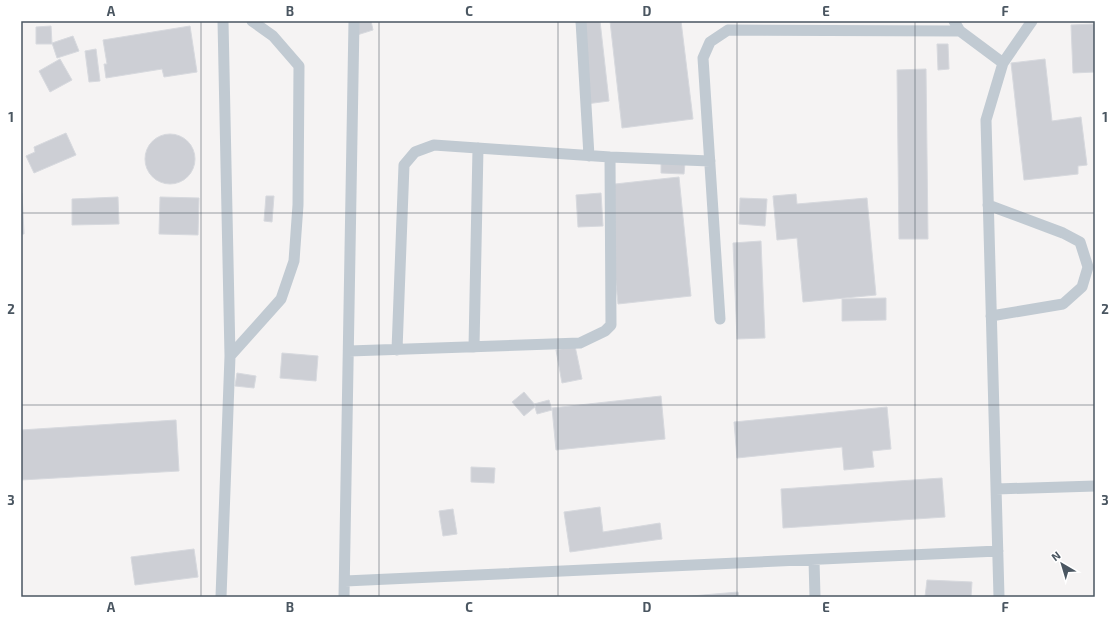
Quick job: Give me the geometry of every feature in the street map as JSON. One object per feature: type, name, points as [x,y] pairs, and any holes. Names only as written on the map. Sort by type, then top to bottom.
[{"type":"lane","points":[[221,597],[230,356],[223,21]]},
{"type":"lane","points":[[230,356],[281,299],[294,261],[298,205],[299,66],[273,36],[252,21]]},
{"type":"lane","points":[[344,597],[354,21]]},
{"type":"lane","points":[[581,21],[589,156]]},
{"type":"lane","points":[[954,21],[960,31],[1003,62]]},
{"type":"lane","points":[[999,597],[986,120],[1003,62],[1032,21]]},
{"type":"lane","points":[[720,319],[703,58],[710,42],[728,30],[960,31]]},
{"type":"lane","points":[[397,350],[404,165],[416,152],[434,145],[589,156],[710,161]]},
{"type":"lane","points":[[474,347],[478,148]]},
{"type":"lane","points":[[349,351],[580,343],[605,331],[611,325],[610,157]]},
{"type":"lane","points":[[988,205],[1063,233],[1080,242],[1088,267],[1082,287],[1063,304],[991,316]]},
{"type":"lane","points":[[996,489],[1095,486]]},
{"type":"lane","points":[[345,581],[998,551]]},
{"type":"lane","points":[[814,560],[815,597]]},
{"type":"building","points":[[353,21],[371,21],[373,30],[357,35]]},
{"type":"building","points":[[576,21],[600,21],[609,101],[586,104]]},
{"type":"building","points":[[610,21],[681,21],[693,119],[622,128]]},
{"type":"building","points":[[1095,24],[1095,72],[1073,73],[1071,25]]},
{"type":"building","points":[[51,26],[52,44],[36,44],[36,27]]},
{"type":"building","points":[[190,26],[197,72],[164,77],[162,69],[106,78],[104,64],[107,64],[103,40]]},
{"type":"building","points":[[73,36],[79,51],[57,58],[52,43]]},
{"type":"building","points":[[937,44],[948,44],[949,69],[938,70]]},
{"type":"building","points":[[96,49],[100,81],[89,82],[85,51]]},
{"type":"building","points":[[60,59],[72,80],[50,92],[39,71]]},
{"type":"building","points":[[1045,59],[1052,121],[1081,117],[1087,165],[1078,166],[1078,174],[1024,180],[1011,63]]},
{"type":"building","points":[[926,69],[928,239],[899,239],[897,70]]},
{"type":"building","points":[[66,133],[76,155],[34,173],[26,156],[35,152],[34,147]]},
{"type":"building","points":[[165,134],[175,134],[188,141],[195,154],[195,164],[188,177],[175,184],[165,184],[156,180],[149,173],[145,164],[145,154],[149,145],[156,138]]},
{"type":"building","points":[[661,162],[685,163],[684,174],[661,173]]},
{"type":"building","points":[[679,177],[691,296],[618,304],[606,185]]},
{"type":"building","points":[[22,193],[24,234],[21,234]]},
{"type":"building","points":[[601,193],[603,226],[578,227],[576,195]]},
{"type":"building","points":[[796,194],[797,204],[867,198],[876,295],[803,302],[797,238],[777,240],[773,196]]},
{"type":"building","points":[[266,196],[274,196],[272,222],[264,221]]},
{"type":"building","points":[[118,197],[119,224],[72,225],[72,199]]},
{"type":"building","points":[[160,197],[199,198],[198,235],[159,234]]},
{"type":"building","points":[[740,198],[767,199],[765,226],[739,224]]},
{"type":"building","points":[[761,241],[765,338],[737,339],[733,243]]},
{"type":"building","points":[[886,298],[886,320],[842,321],[842,299]]},
{"type":"building","points":[[575,346],[582,379],[562,383],[556,350]]},
{"type":"building","points":[[282,353],[318,356],[316,381],[280,378]]},
{"type":"building","points":[[237,373],[256,376],[254,388],[235,386]]},
{"type":"building","points":[[524,392],[536,406],[524,416],[512,402]]},
{"type":"building","points":[[661,396],[665,439],[556,450],[552,408]]},
{"type":"building","points":[[549,400],[552,410],[537,414],[534,404]]},
{"type":"building","points":[[887,407],[891,449],[872,451],[874,467],[844,470],[842,447],[737,458],[734,422]]},
{"type":"building","points":[[176,420],[179,471],[21,480],[21,430]]},
{"type":"building","points":[[471,467],[495,468],[494,483],[471,482]]},
{"type":"building","points":[[942,478],[945,517],[783,528],[781,489]]},
{"type":"building","points":[[600,507],[603,532],[660,523],[662,539],[570,552],[564,512]]},
{"type":"building","points":[[453,509],[457,534],[443,536],[439,511]]},
{"type":"building","points":[[194,549],[198,577],[135,585],[131,557]]},
{"type":"building","points":[[927,580],[972,582],[971,597],[925,597]]},
{"type":"building","points":[[738,592],[739,597],[680,597]]}]
